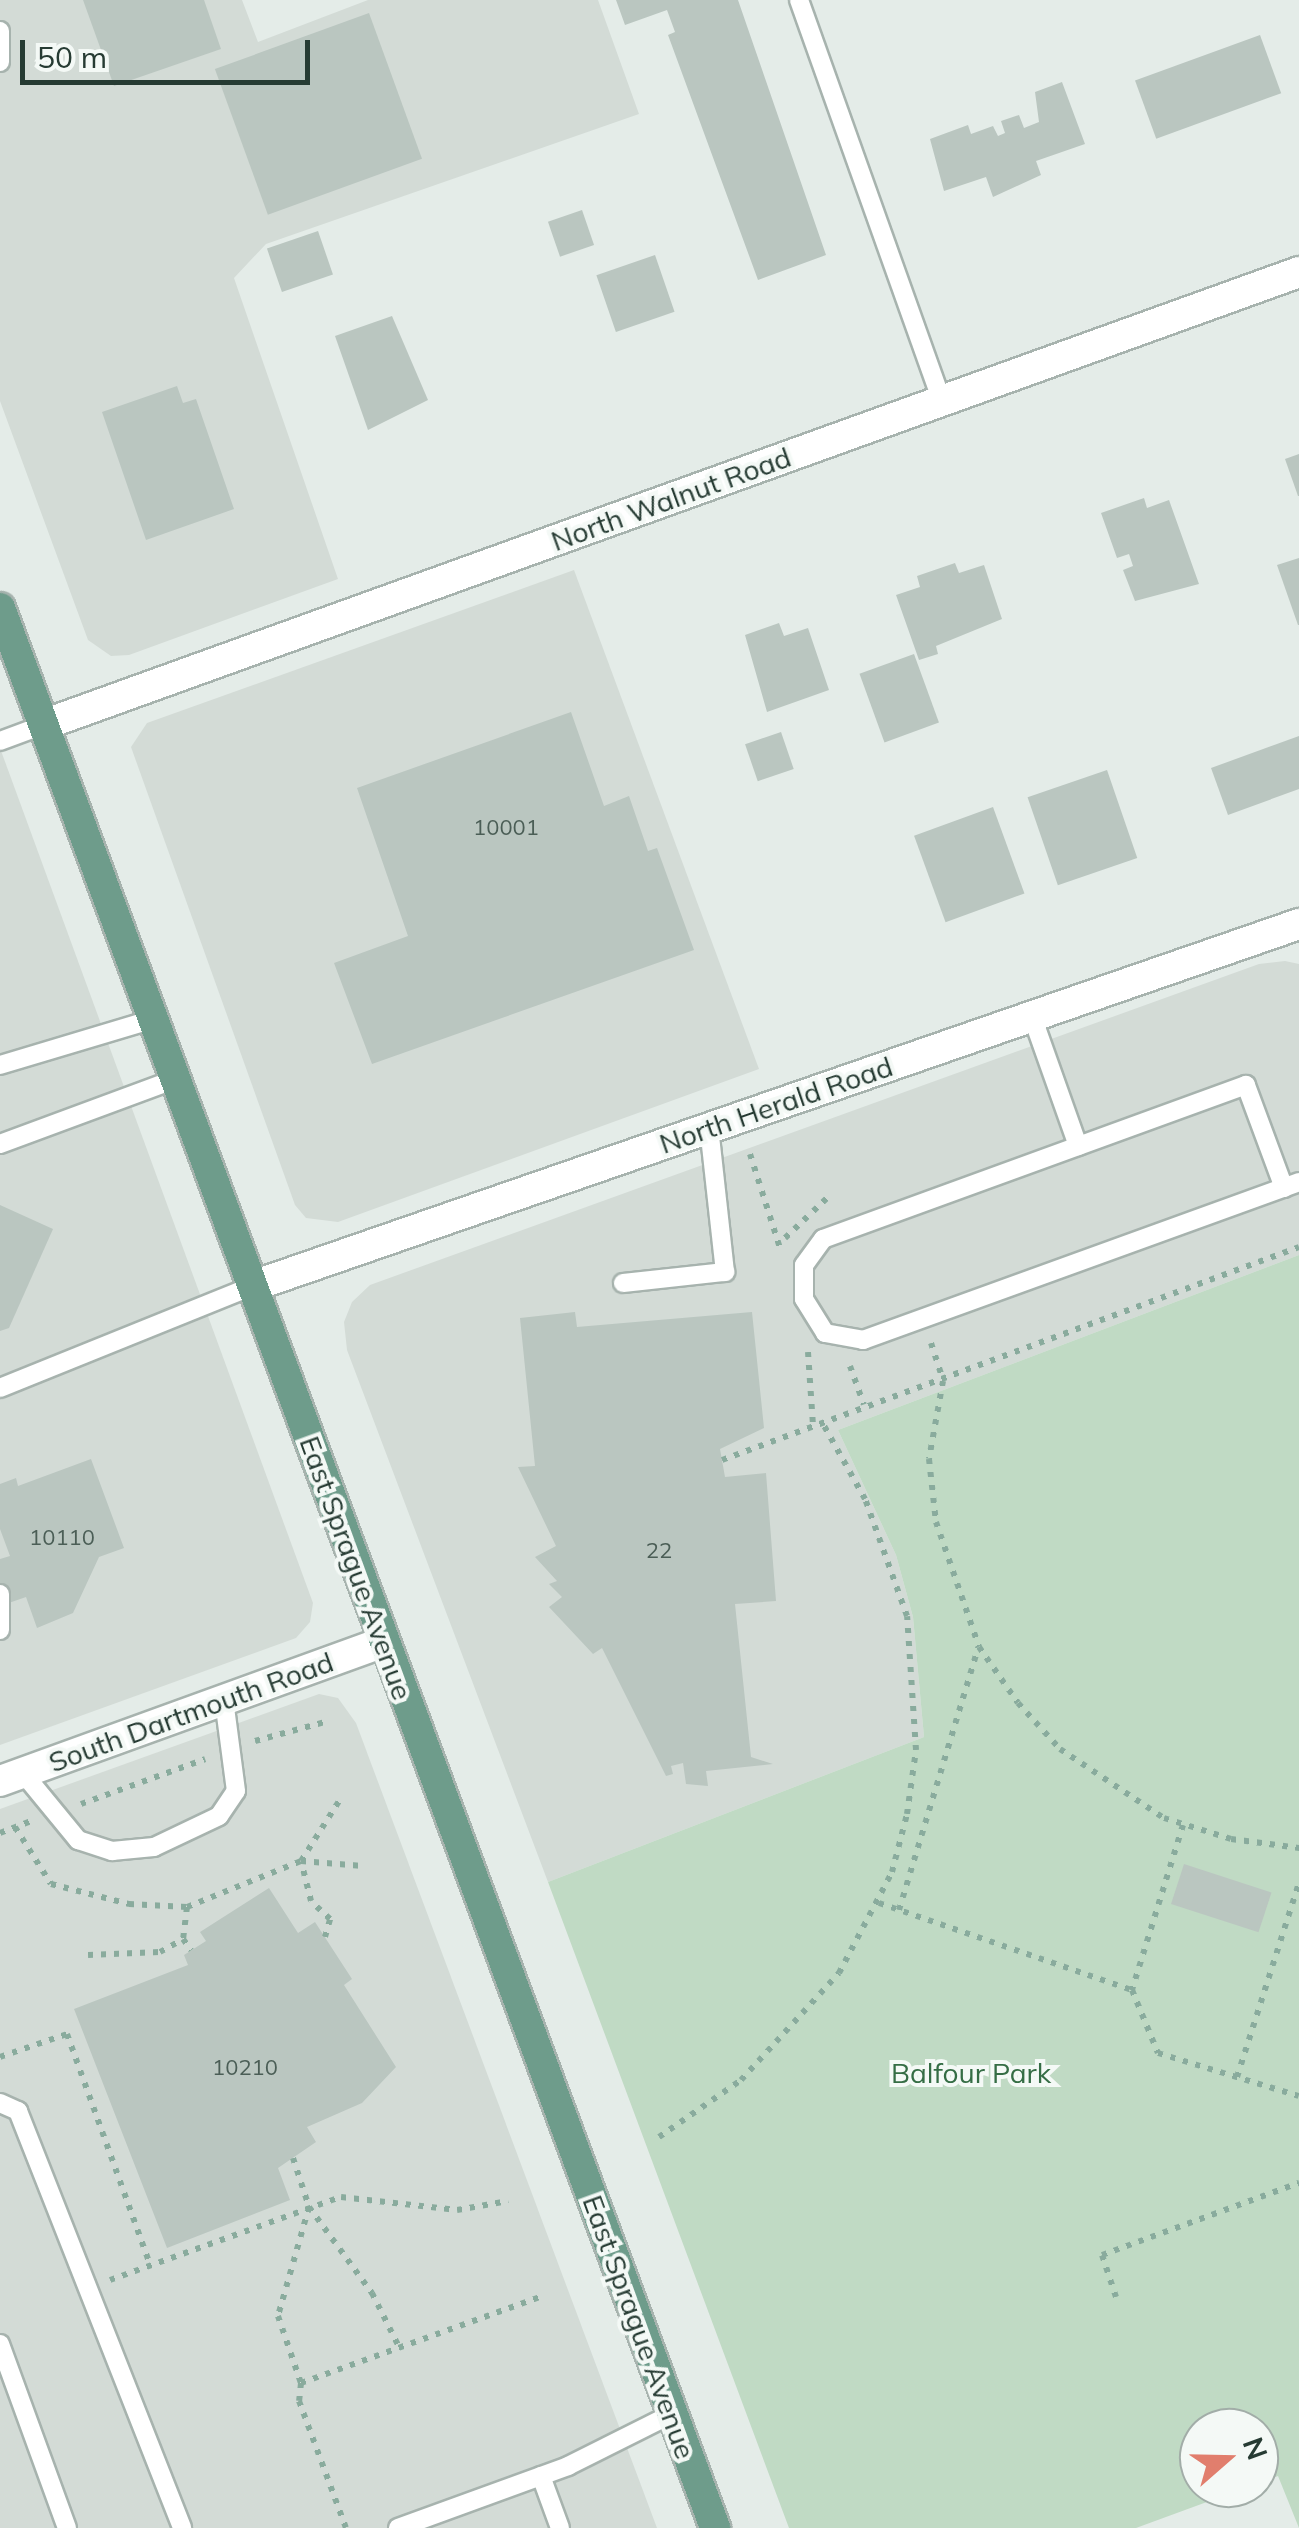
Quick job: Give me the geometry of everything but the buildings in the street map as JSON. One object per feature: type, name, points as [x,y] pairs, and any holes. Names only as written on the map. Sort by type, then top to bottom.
[{"type":"main road","name":"East Sprague Avenue","points":[[0,608],[714,2528]]},
{"type":"street","name":"North Walnut Road","points":[[43,725],[1299,272]]},
{"type":"street","name":"North Herald Road","points":[[253,1286],[1299,924]]},
{"type":"street","name":"South Dartmouth Road","points":[[12,1777],[382,1642]]},
{"type":"lane","points":[[799,0],[942,401]]},
{"type":"lane","points":[[0,31],[0,62]]},
{"type":"lane","points":[[0,741],[43,725]]},
{"type":"lane","points":[[1032,1016],[1078,1146]]},
{"type":"lane","points":[[0,1042],[4,1064],[153,1019]]},
{"type":"lane","points":[[0,1144],[176,1080]]},
{"type":"lane","points":[[1246,1085],[1291,1185],[863,1340],[825,1334],[804,1299],[804,1264],[822,1239],[1246,1085]]},
{"type":"lane","points":[[623,1283],[724,1272],[710,1128]]},
{"type":"lane","points":[[0,1388],[253,1286]]},
{"type":"lane","points":[[0,1594],[0,1630]]},
{"type":"lane","points":[[12,1777],[56,1812],[78,1840],[112,1851],[154,1846],[219,1816],[236,1792],[224,1700]]},
{"type":"lane","points":[[0,2103],[18,2111],[182,2528]]},
{"type":"lane","points":[[0,2344],[67,2528]]},
{"type":"lane","points":[[398,2528],[540,2476],[672,2414]]},
{"type":"lane","points":[[540,2476],[560,2528]]},
{"type":"path","points":[[750,1154],[780,1248]]},
{"type":"path","points":[[722,1460],[941,1374],[1299,1246]]},
{"type":"path","points":[[922,1318],[941,1374],[929,1459],[936,1522],[978,1647],[1060,1749],[1109,1788],[1183,1825],[1299,1848]]},
{"type":"path","points":[[813,1425],[807,1342],[825,1334]]},
{"type":"path","points":[[848,1360],[864,1405]]},
{"type":"path","points":[[660,2137],[741,2080],[785,2038],[838,1973],[879,1903],[907,1814],[916,1750],[907,1616],[865,1499],[822,1422]]},
{"type":"path","points":[[898,1910],[978,1647]]},
{"type":"path","points":[[0,1833],[231,1750],[325,1722]]},
{"type":"path","points":[[325,1937],[330,1919],[311,1900],[301,1861],[341,1798]]},
{"type":"path","points":[[1183,1825],[1132,1990],[1158,2052],[1299,2096]]},
{"type":"path","points":[[16,1827],[51,1884],[128,1904],[187,1907],[301,1861],[363,1866]]},
{"type":"path","points":[[1238,2077],[1299,1883]]},
{"type":"path","points":[[879,1903],[1132,1990]]},
{"type":"path","points":[[182,1940],[187,1907]]},
{"type":"path","points":[[182,1940],[191,1950]]},
{"type":"path","points":[[88,1955],[160,1952],[182,1940]]},
{"type":"path","points":[[0,2057],[67,2034],[150,2265]]},
{"type":"path","points":[[293,2158],[310,2207],[372,2293],[399,2347]]},
{"type":"path","points":[[1116,2297],[1102,2255],[1299,2183]]},
{"type":"path","points":[[89,2288],[342,2197],[458,2210],[508,2201]]},
{"type":"path","points":[[310,2207],[278,2316],[301,2382],[299,2402],[346,2528]]},
{"type":"path","points":[[301,2382],[545,2296]]},
{"type":"shaded area","points":[[0,0],[242,0],[258,42],[368,0],[598,0],[639,114],[266,244],[234,278],[338,579],[129,655],[111,656],[88,640],[0,401]]},
{"type":"shaded area","points":[[574,570],[759,1069],[338,1222],[306,1218],[295,1205],[131,747],[147,723]]},
{"type":"shaded area","points":[[0,748],[313,1603],[310,1622],[296,1638],[0,1745]]},
{"type":"shaded area","points":[[1259,964],[1299,964],[1299,1255],[838,1430],[896,1555],[913,1617],[924,1737],[548,1882],[347,1350],[344,1322],[352,1302],[370,1285]]},
{"type":"shaded area","points":[[319,1694],[338,1698],[356,1723],[657,2528],[0,2528],[0,1809]]},
{"type":"green space","name":"Balfour Park","points":[[1299,1255],[1299,2528],[1279,2478],[1279,2408],[1179,2408],[1179,2508],[1190,2508],[1136,2528],[789,2528],[548,1882],[924,1737],[913,1617],[896,1555],[838,1430]]}]
